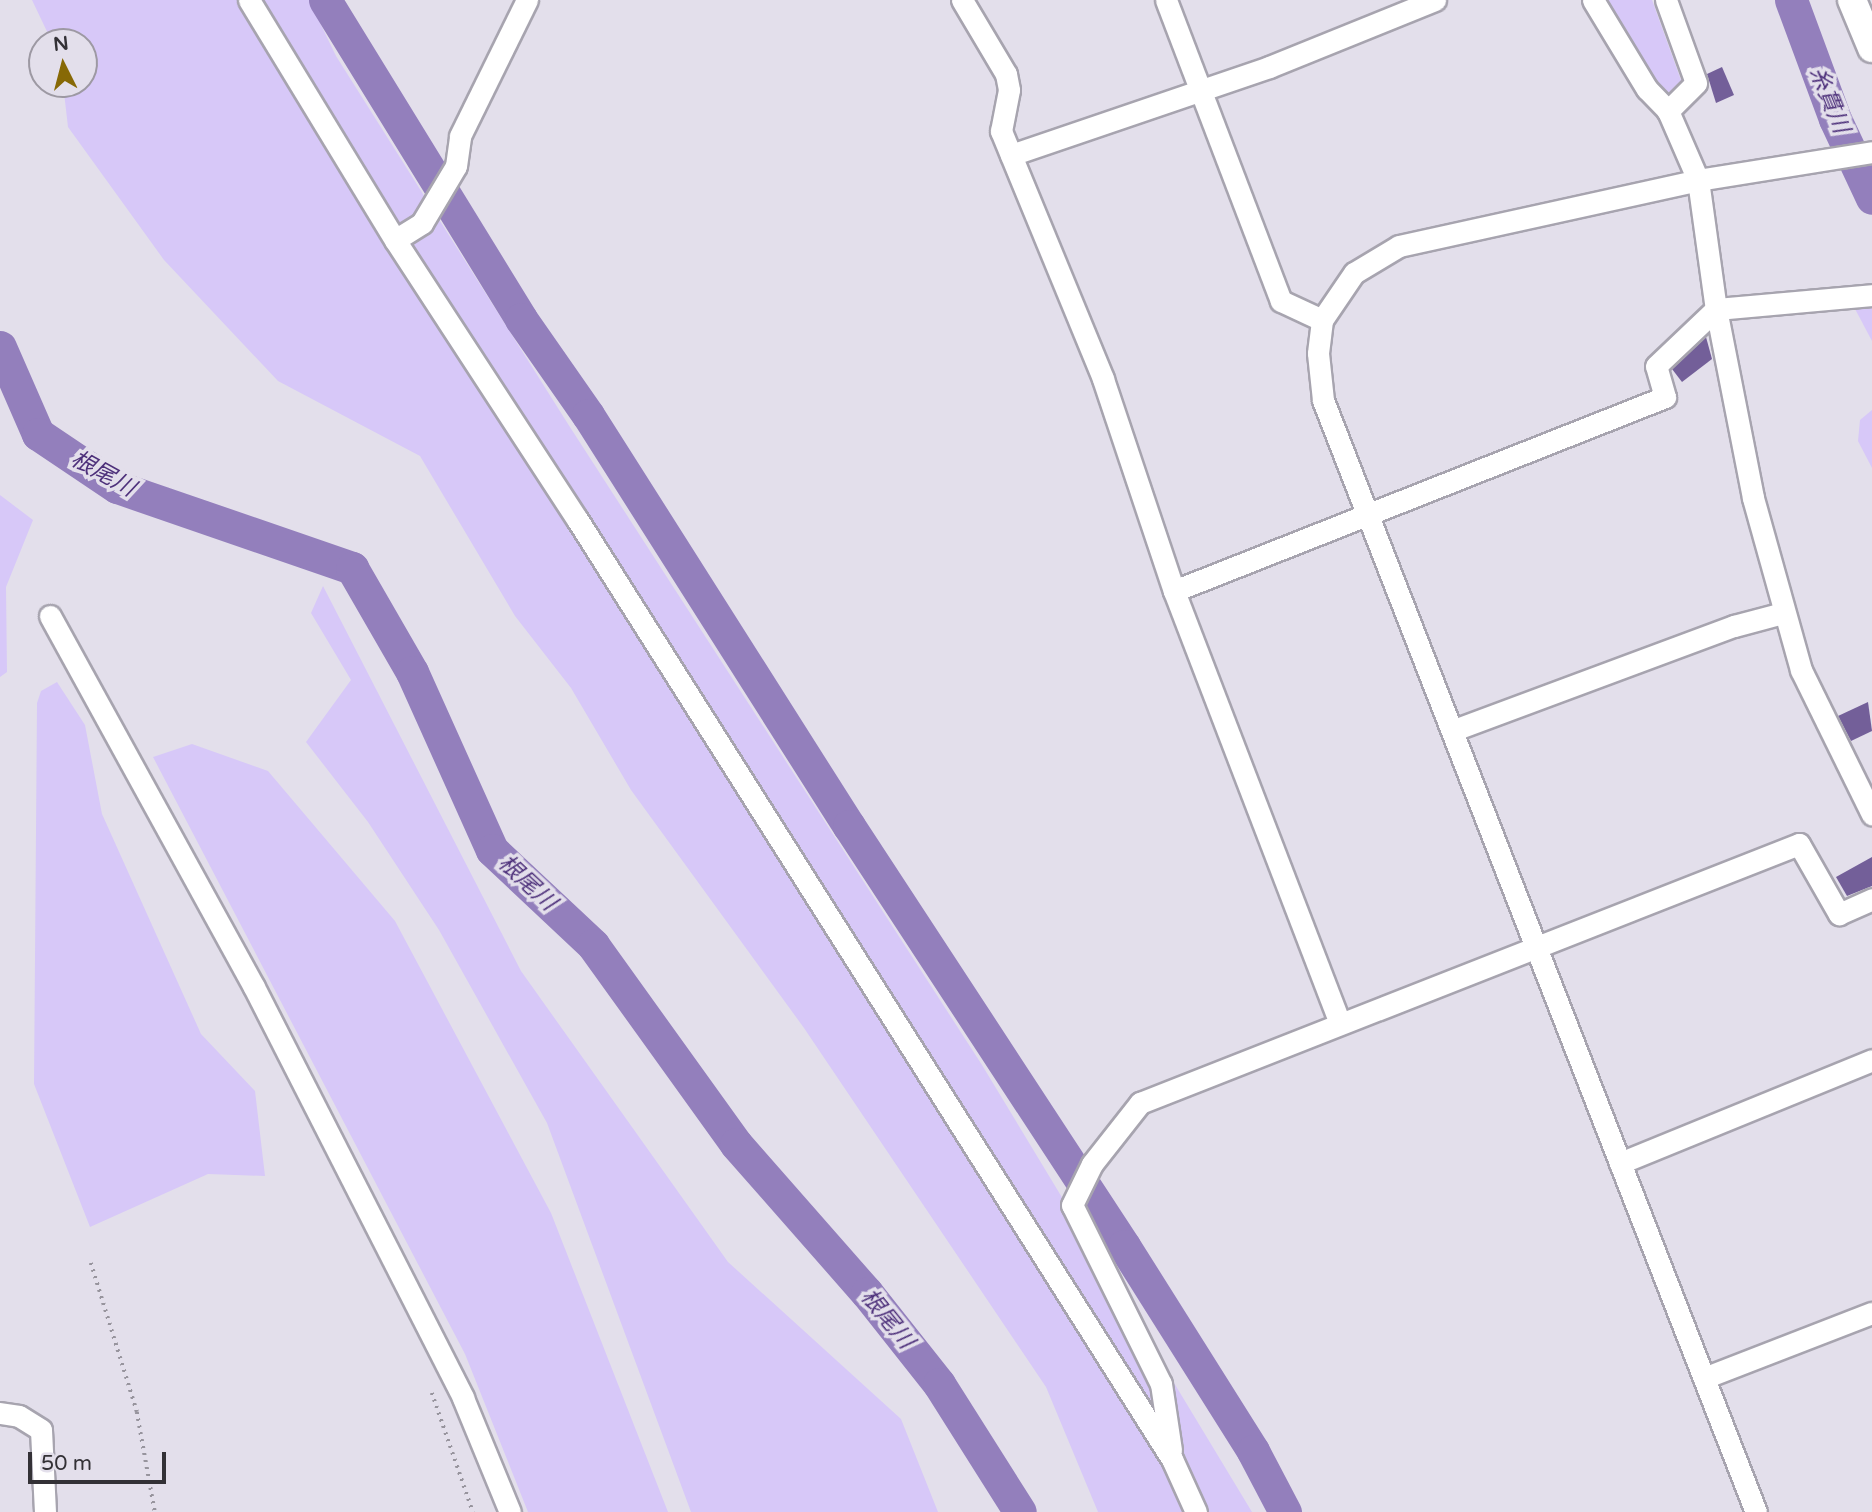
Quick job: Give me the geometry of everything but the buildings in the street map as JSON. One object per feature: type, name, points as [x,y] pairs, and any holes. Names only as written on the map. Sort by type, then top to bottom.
[{"type":"main road","points":[[1852,0],[1872,48]]},
{"type":"street","points":[[249,0],[395,240],[778,835],[1172,1459],[1196,1512]]},
{"type":"street","points":[[395,240],[422,223],[456,166],[460,136],[527,0]]},
{"type":"street","points":[[962,0],[1006,74],[1009,90],[1001,131],[1103,379],[1174,591],[1340,1023]]},
{"type":"street","points":[[1166,0],[1281,301],[1322,320]]},
{"type":"street","points":[[1011,155],[1200,87],[1269,67],[1435,0]]},
{"type":"street","points":[[1593,0],[1647,89],[1668,111],[1698,180],[1716,309],[1753,498],[1783,613],[1801,670],[1872,814]]},
{"type":"street","points":[[1666,0],[1696,83],[1668,111]]},
{"type":"street","points":[[1756,1512],[1533,946],[1454,730],[1323,400],[1318,354],[1322,320],[1354,273],[1399,246],[1698,180],[1870,152]]},
{"type":"street","points":[[1174,591],[1665,397],[1656,366],[1716,309],[1872,295]]},
{"type":"street","points":[[1454,730],[1734,626],[1783,613]]},
{"type":"street","points":[[50,616],[254,988],[463,1398],[510,1512]]},
{"type":"street","points":[[1172,1459],[1161,1384],[1073,1205],[1074,1194],[1092,1164],[1139,1103],[1533,946],[1799,844],[1839,914],[1872,899]]},
{"type":"street","points":[[1620,1163],[1872,1060]]},
{"type":"street","points":[[1704,1378],[1872,1313]]},
{"type":"street","points":[[0,1413],[19,1416],[41,1430],[45,1512]]},
{"type":"path","points":[[91,1263],[136,1412],[155,1512]]},
{"type":"path","points":[[432,1393],[472,1512]]},
{"type":"shaded area","points":[[32,0],[309,0],[336,56],[568,424],[982,1065],[1252,1512],[1098,1512],[1046,1387],[804,1028],[631,790],[571,688],[515,616],[420,456],[278,381],[164,260],[68,127],[65,98],[98,98],[98,28],[45,28]]},
{"type":"shaded area","points":[[1597,0],[1652,0],[1682,83],[1662,97]]},
{"type":"shaded area","points":[[1872,303],[1872,341],[1854,307]]},
{"type":"shaded area","points":[[1872,410],[1872,468],[1858,441],[1860,420]]},
{"type":"shaded area","points":[[0,495],[33,520],[6,587],[7,672],[0,677]]},
{"type":"shaded area","points":[[323,586],[521,971],[728,1262],[901,1419],[938,1512],[691,1512],[547,1123],[439,930],[368,822],[306,742],[351,680],[311,613]]},
{"type":"shaded area","points":[[57,682],[85,725],[102,814],[201,1034],[255,1091],[265,1176],[208,1174],[90,1227],[34,1084],[37,703],[41,691]]},
{"type":"shaded area","points":[[192,744],[268,771],[395,921],[551,1213],[668,1512],[528,1512],[465,1354],[153,757]]},
{"type":"waterway","points":[[325,0],[521,319],[588,415],[849,826],[1124,1246],[1253,1451],[1285,1512]]},
{"type":"waterway","name":"糸貫川","points":[[1791,0],[1835,119],[1872,198]]},
{"type":"waterway","name":"根尾川","points":[[0,347],[38,434],[117,487],[352,568],[412,672],[492,850],[593,945],[736,1144],[867,1293],[939,1384],[1020,1512]]}]
